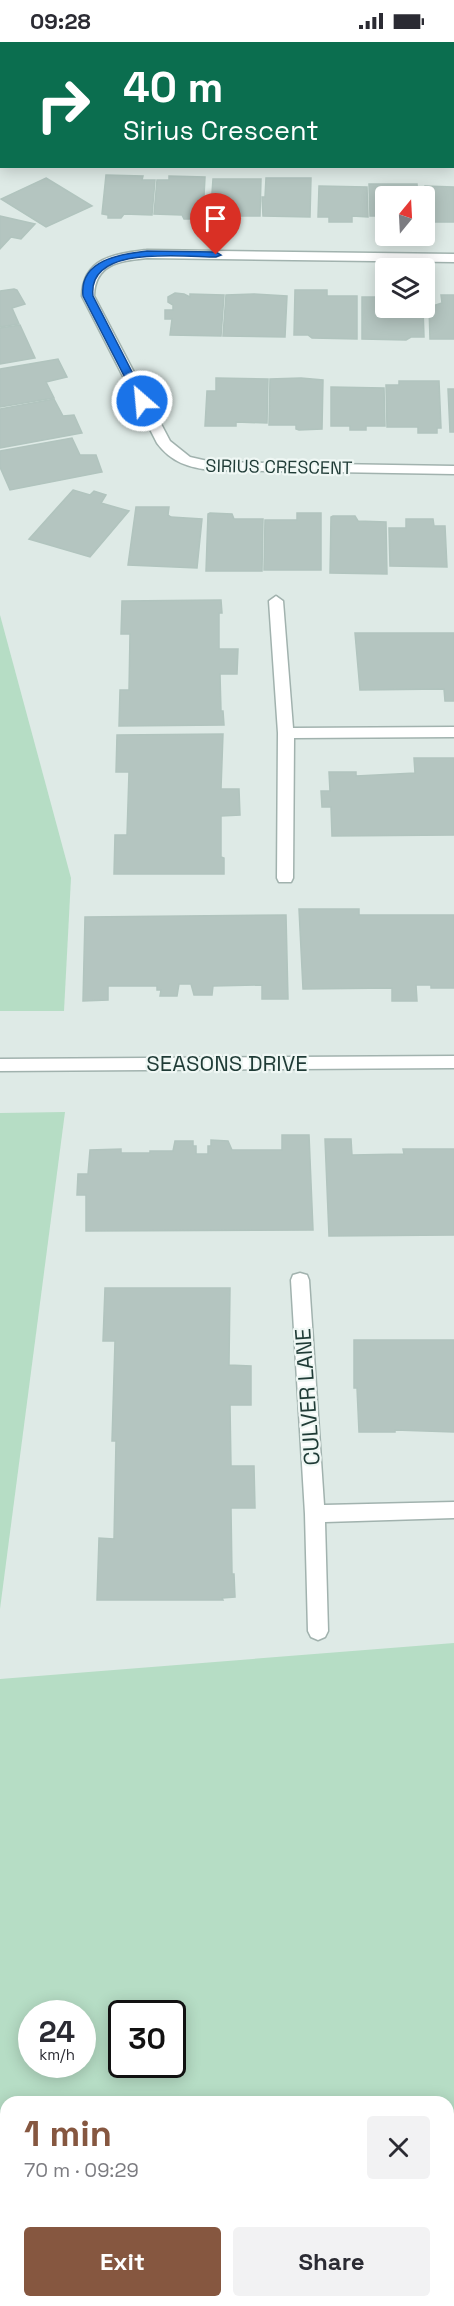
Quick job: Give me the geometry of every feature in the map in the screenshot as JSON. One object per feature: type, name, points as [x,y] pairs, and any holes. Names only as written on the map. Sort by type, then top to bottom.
[{"type":"street","name":"SIRIUS CRESCENT","points":[[454,258],[147,254],[121,257],[104,263],[96,270],[87,286],[88,296],[158,433],[176,457],[191,464],[212,466],[454,470]]},
{"type":"street","points":[[276,601],[286,733],[285,878]]},
{"type":"street","points":[[286,733],[454,732]]},
{"type":"street","name":"SEASONS DRIVE","points":[[0,1065],[454,1062]]},
{"type":"street","name":"CULVER LANE","points":[[300,1280],[315,1514],[318,1631]]},
{"type":"street","points":[[315,1514],[454,1510]]},
{"type":"green space","points":[[0,615],[71,878],[64,1011],[0,1011]]},
{"type":"green space","points":[[65,1112],[0,1609],[0,1113]]},
{"type":"green space","points":[[454,1643],[454,2096],[0,2096],[0,1679]]},
{"type":"building","points":[[106,175],[143,176],[142,180],[155,180],[152,215],[124,214],[121,218],[108,218],[108,215],[102,214]]},
{"type":"building","points":[[169,176],[205,177],[203,215],[197,216],[197,219],[184,219],[182,215],[154,214],[157,180],[169,180]]},
{"type":"building","points":[[46,178],[92,206],[46,227],[1,199]]},
{"type":"building","points":[[266,178],[311,178],[310,217],[263,216],[262,197],[265,197]]},
{"type":"building","points":[[213,179],[261,179],[260,216],[232,216],[231,221],[210,221]]},
{"type":"building","points":[[369,184],[417,184],[417,186],[375,186],[375,216],[370,216]]},
{"type":"building","points":[[319,186],[367,187],[368,217],[352,216],[352,222],[329,222],[329,217],[318,217]]},
{"type":"building","points":[[435,186],[454,187],[454,222],[435,222]]},
{"type":"building","points":[[0,216],[35,224],[21,239],[11,237],[0,249]]},
{"type":"building","points":[[17,290],[25,304],[12,308],[19,324],[0,327],[0,291]]},
{"type":"building","points":[[295,290],[327,290],[327,296],[357,296],[357,339],[312,338],[308,335],[294,335]]},
{"type":"building","points":[[175,293],[190,297],[190,294],[224,295],[221,336],[170,335],[172,319],[165,319],[165,310],[173,310],[168,297]]},
{"type":"building","points":[[226,295],[287,296],[285,337],[223,336]]},
{"type":"building","points":[[441,295],[454,295],[454,339],[430,339],[429,318],[435,318],[435,305],[442,303]]},
{"type":"building","points":[[362,297],[375,297],[375,318],[423,318],[424,337],[411,337],[406,340],[362,339]]},
{"type":"building","points":[[20,325],[35,358],[0,364],[0,328]]},
{"type":"building","points":[[58,359],[67,377],[46,382],[54,398],[0,407],[0,369]]},
{"type":"building","points":[[216,378],[268,379],[267,423],[236,422],[236,426],[205,426],[207,391],[216,391]]},
{"type":"building","points":[[270,379],[323,380],[322,429],[299,430],[296,429],[296,425],[269,425]]},
{"type":"building","points":[[399,381],[439,381],[441,428],[437,428],[437,433],[418,433],[418,427],[387,427],[386,385],[399,385]]},
{"type":"building","points":[[331,387],[384,388],[385,426],[366,426],[366,430],[350,430],[350,426],[331,426]]},
{"type":"building","points":[[448,389],[454,389],[454,432],[450,432]]},
{"type":"building","points":[[54,399],[63,416],[74,415],[82,433],[0,448],[0,409]]},
{"type":"building","points":[[72,438],[80,455],[96,455],[102,472],[10,490],[0,467],[0,451]]},
{"type":"building","points":[[73,490],[90,495],[94,491],[106,495],[101,503],[129,511],[90,557],[29,539]]},
{"type":"building","points":[[136,507],[169,507],[168,515],[171,517],[202,519],[197,568],[128,565]]},
{"type":"building","points":[[297,513],[321,513],[321,570],[264,570],[265,520],[297,520]]},
{"type":"building","points":[[208,514],[232,514],[234,519],[263,519],[262,571],[206,571]]},
{"type":"building","points":[[355,516],[358,521],[386,522],[387,574],[330,573],[331,517]]},
{"type":"building","points":[[406,519],[433,519],[434,526],[445,526],[447,567],[390,566],[389,528],[406,528]]},
{"type":"building","points":[[221,600],[219,649],[238,649],[237,674],[220,674],[221,711],[223,711],[224,725],[119,726],[120,690],[129,690],[130,634],[121,634],[122,601]]},
{"type":"building","points":[[355,633],[454,633],[454,701],[445,701],[444,689],[360,690]]},
{"type":"building","points":[[223,734],[221,789],[239,789],[240,815],[221,816],[221,857],[224,858],[224,874],[114,874],[115,835],[127,835],[129,772],[116,772],[117,735]]},
{"type":"building","points":[[414,758],[454,758],[454,835],[332,836],[331,807],[322,807],[321,791],[330,791],[329,772],[356,772],[356,776],[415,773]]},
{"type":"building","points":[[299,909],[359,909],[359,915],[454,915],[454,988],[431,988],[431,985],[416,985],[417,1001],[392,1001],[392,988],[303,989]]},
{"type":"building","points":[[286,915],[288,999],[262,999],[262,985],[213,986],[212,995],[194,995],[191,984],[179,984],[177,996],[160,996],[161,990],[157,990],[157,986],[108,986],[108,1000],[83,1001],[85,917]]},
{"type":"building","points":[[282,1135],[309,1135],[313,1230],[86,1231],[86,1195],[77,1195],[78,1174],[88,1174],[90,1150],[121,1149],[121,1153],[173,1151],[175,1141],[193,1141],[196,1154],[208,1154],[211,1140],[228,1141],[232,1150],[282,1150]]},
{"type":"building","points":[[325,1139],[351,1139],[352,1155],[404,1154],[403,1149],[454,1149],[454,1235],[329,1236]]},
{"type":"building","points":[[105,1288],[230,1288],[229,1365],[251,1366],[251,1405],[230,1405],[231,1466],[254,1466],[255,1508],[231,1508],[232,1574],[234,1574],[235,1597],[222,1598],[223,1600],[97,1600],[99,1538],[114,1539],[116,1441],[112,1441],[115,1341],[103,1341]]},
{"type":"building","points":[[354,1340],[454,1340],[454,1432],[395,1430],[395,1432],[359,1432],[357,1388],[354,1388]]},
{"type":"route","points":[[142,401],[88,296],[87,286],[90,277],[104,263],[121,257],[147,254],[216,255]]}]
